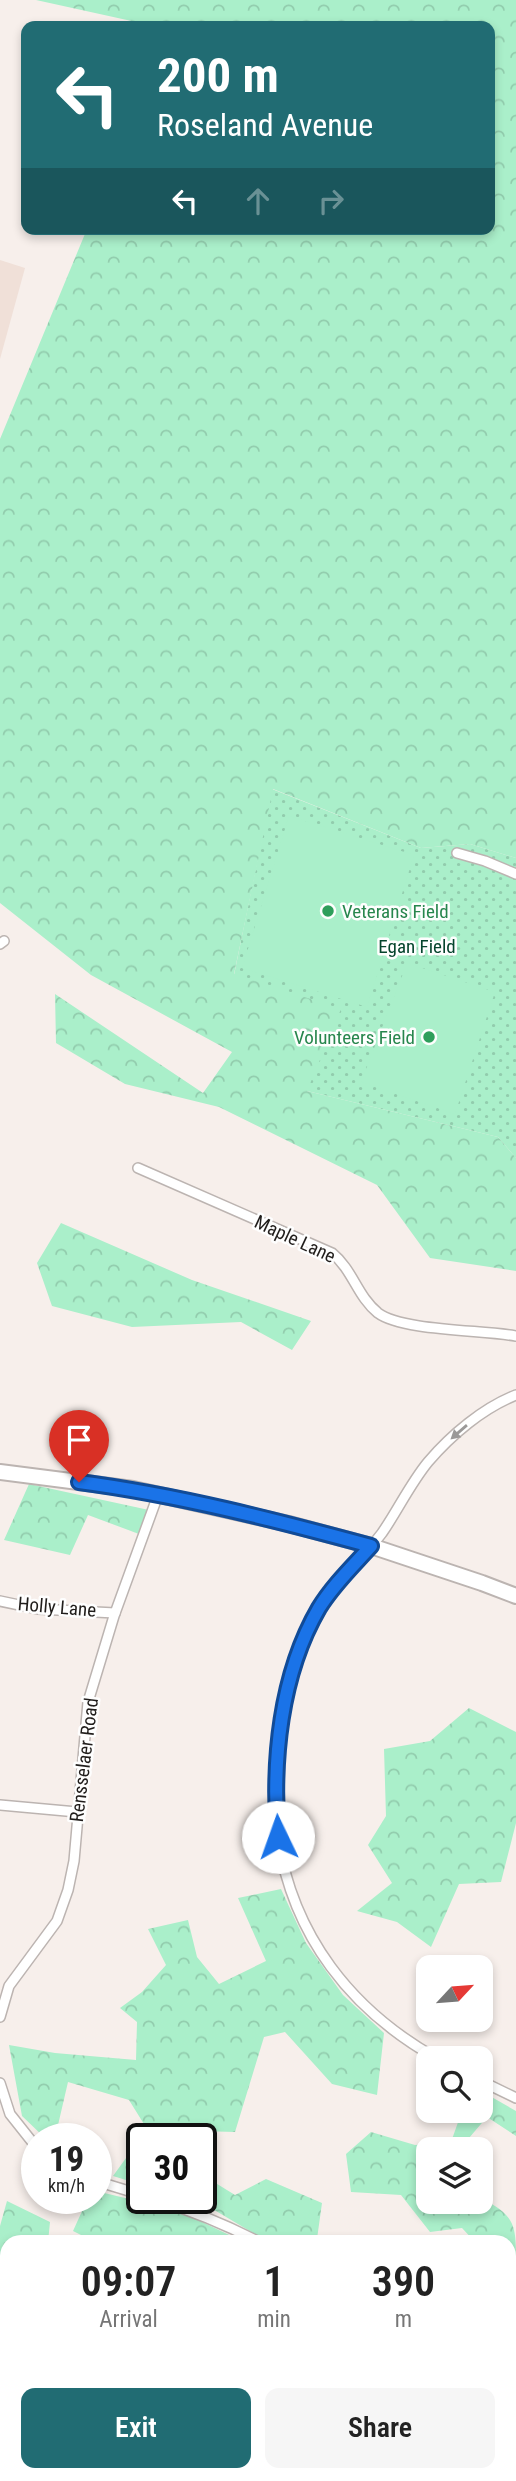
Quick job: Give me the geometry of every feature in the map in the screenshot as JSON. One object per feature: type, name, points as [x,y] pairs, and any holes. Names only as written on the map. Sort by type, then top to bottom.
[{"type":"main road","points":[[0,1472],[133,1489],[289,1524],[371,1546],[516,1596]]},
{"type":"street","points":[[457,853],[516,874]]},
{"type":"street","name":"Maple Lane","points":[[138,1168],[332,1254],[344,1264],[361,1294],[379,1314],[400,1323],[516,1336]]},
{"type":"street","points":[[417,2046],[362,2006],[328,1966],[302,1917],[291,1889],[278,1837],[276,1783],[282,1719],[291,1676],[303,1641],[332,1589],[371,1546],[435,1454],[476,1417],[516,1395]]},
{"type":"street","name":"Rensselaer Road","points":[[0,2017],[5,1985],[57,1921],[68,1890],[74,1861],[88,1702],[115,1613],[158,1494]]},
{"type":"street","name":"Holly Lane","points":[[0,1601],[38,1609],[115,1613]]},
{"type":"street","points":[[0,1805],[77,1812]]},
{"type":"street","points":[[0,2083],[5,2114],[21,2131]]},
{"type":"street","points":[[493,2087],[516,2098]]},
{"type":"street","points":[[202,2214],[246,2235]]},
{"type":"shaded area","points":[[0,260],[25,268],[0,359]]},
{"type":"green space","points":[[36,0],[516,0],[516,858],[470,844],[421,848],[273,789],[234,974],[341,1009],[307,1091],[498,1137],[516,1158],[516,1271],[430,1258],[377,1185],[219,1107],[125,1084],[56,1043],[55,994],[203,1093],[232,1052],[91,975],[0,903],[0,439],[85,235],[495,235],[495,21],[131,21]]},
{"type":"green space","name":"Egan Field","points":[[272,789],[421,848],[470,844],[516,858],[516,1158],[498,1137],[307,1091],[234,975]]},
{"type":"green space","name":"Veterans Field","points":[[289,816],[414,855],[367,1007],[242,968]]},
{"type":"green space","name":"Volunteers Field","points":[[407,963],[495,992],[455,1114],[361,1082]]},
{"type":"green space","points":[[61,1223],[192,1280],[311,1321],[292,1350],[241,1322],[132,1327],[52,1306],[37,1263]]},
{"type":"green space","points":[[29,1484],[149,1510],[139,1534],[88,1515],[70,1555],[4,1540]]},
{"type":"green space","points":[[469,1708],[516,1732],[516,1823],[501,1882],[459,1884],[431,1947],[397,1922],[357,1911],[392,1883],[368,1845],[386,1816],[384,1749],[430,1741]]},
{"type":"green space","points":[[281,1889],[306,1943],[343,1995],[384,2033],[377,2095],[332,2084],[285,2032],[264,2037],[235,2132],[217,2132],[217,2123],[143,2123],[129,2100],[68,2082],[58,2123],[29,2123],[22,2116],[9,2045],[55,2053],[136,2060],[137,2022],[120,2008],[142,1992],[166,1965],[148,1929],[188,1920],[197,1957],[219,1984],[266,1961],[238,1898]]},
{"type":"green space","points":[[493,2098],[516,2111],[516,2136],[493,2121]]},
{"type":"green space","points":[[458,2123],[482,2123],[470,2137],[453,2137]]},
{"type":"green space","points":[[371,2132],[416,2145],[416,2214],[493,2214],[493,2204],[512,2223],[515,2235],[468,2235],[462,2228],[430,2232],[401,2195],[351,2192],[346,2154]]},
{"type":"green space","points":[[126,2158],[126,2180],[113,2176]]},
{"type":"green space","points":[[266,2179],[322,2203],[318,2235],[256,2235],[217,2212],[217,2184],[235,2195]]},
{"type":"green space","points":[[112,2195],[126,2198],[126,2214],[185,2214],[229,2235],[81,2235],[73,2231],[81,2214],[112,2214]]},
{"type":"green space","points":[[7,2201],[21,2208],[21,2214],[34,2214],[50,2222],[49,2235],[0,2235]]},
{"type":"place","name":"Veterans Field","points":[[328,911]]},
{"type":"place","name":"Volunteers Field","points":[[429,1037]]},
{"type":"route","points":[[79,1482],[133,1489],[289,1524],[371,1546],[332,1589],[320,1607],[303,1641],[291,1676],[282,1719],[276,1783],[278,1837]]}]
